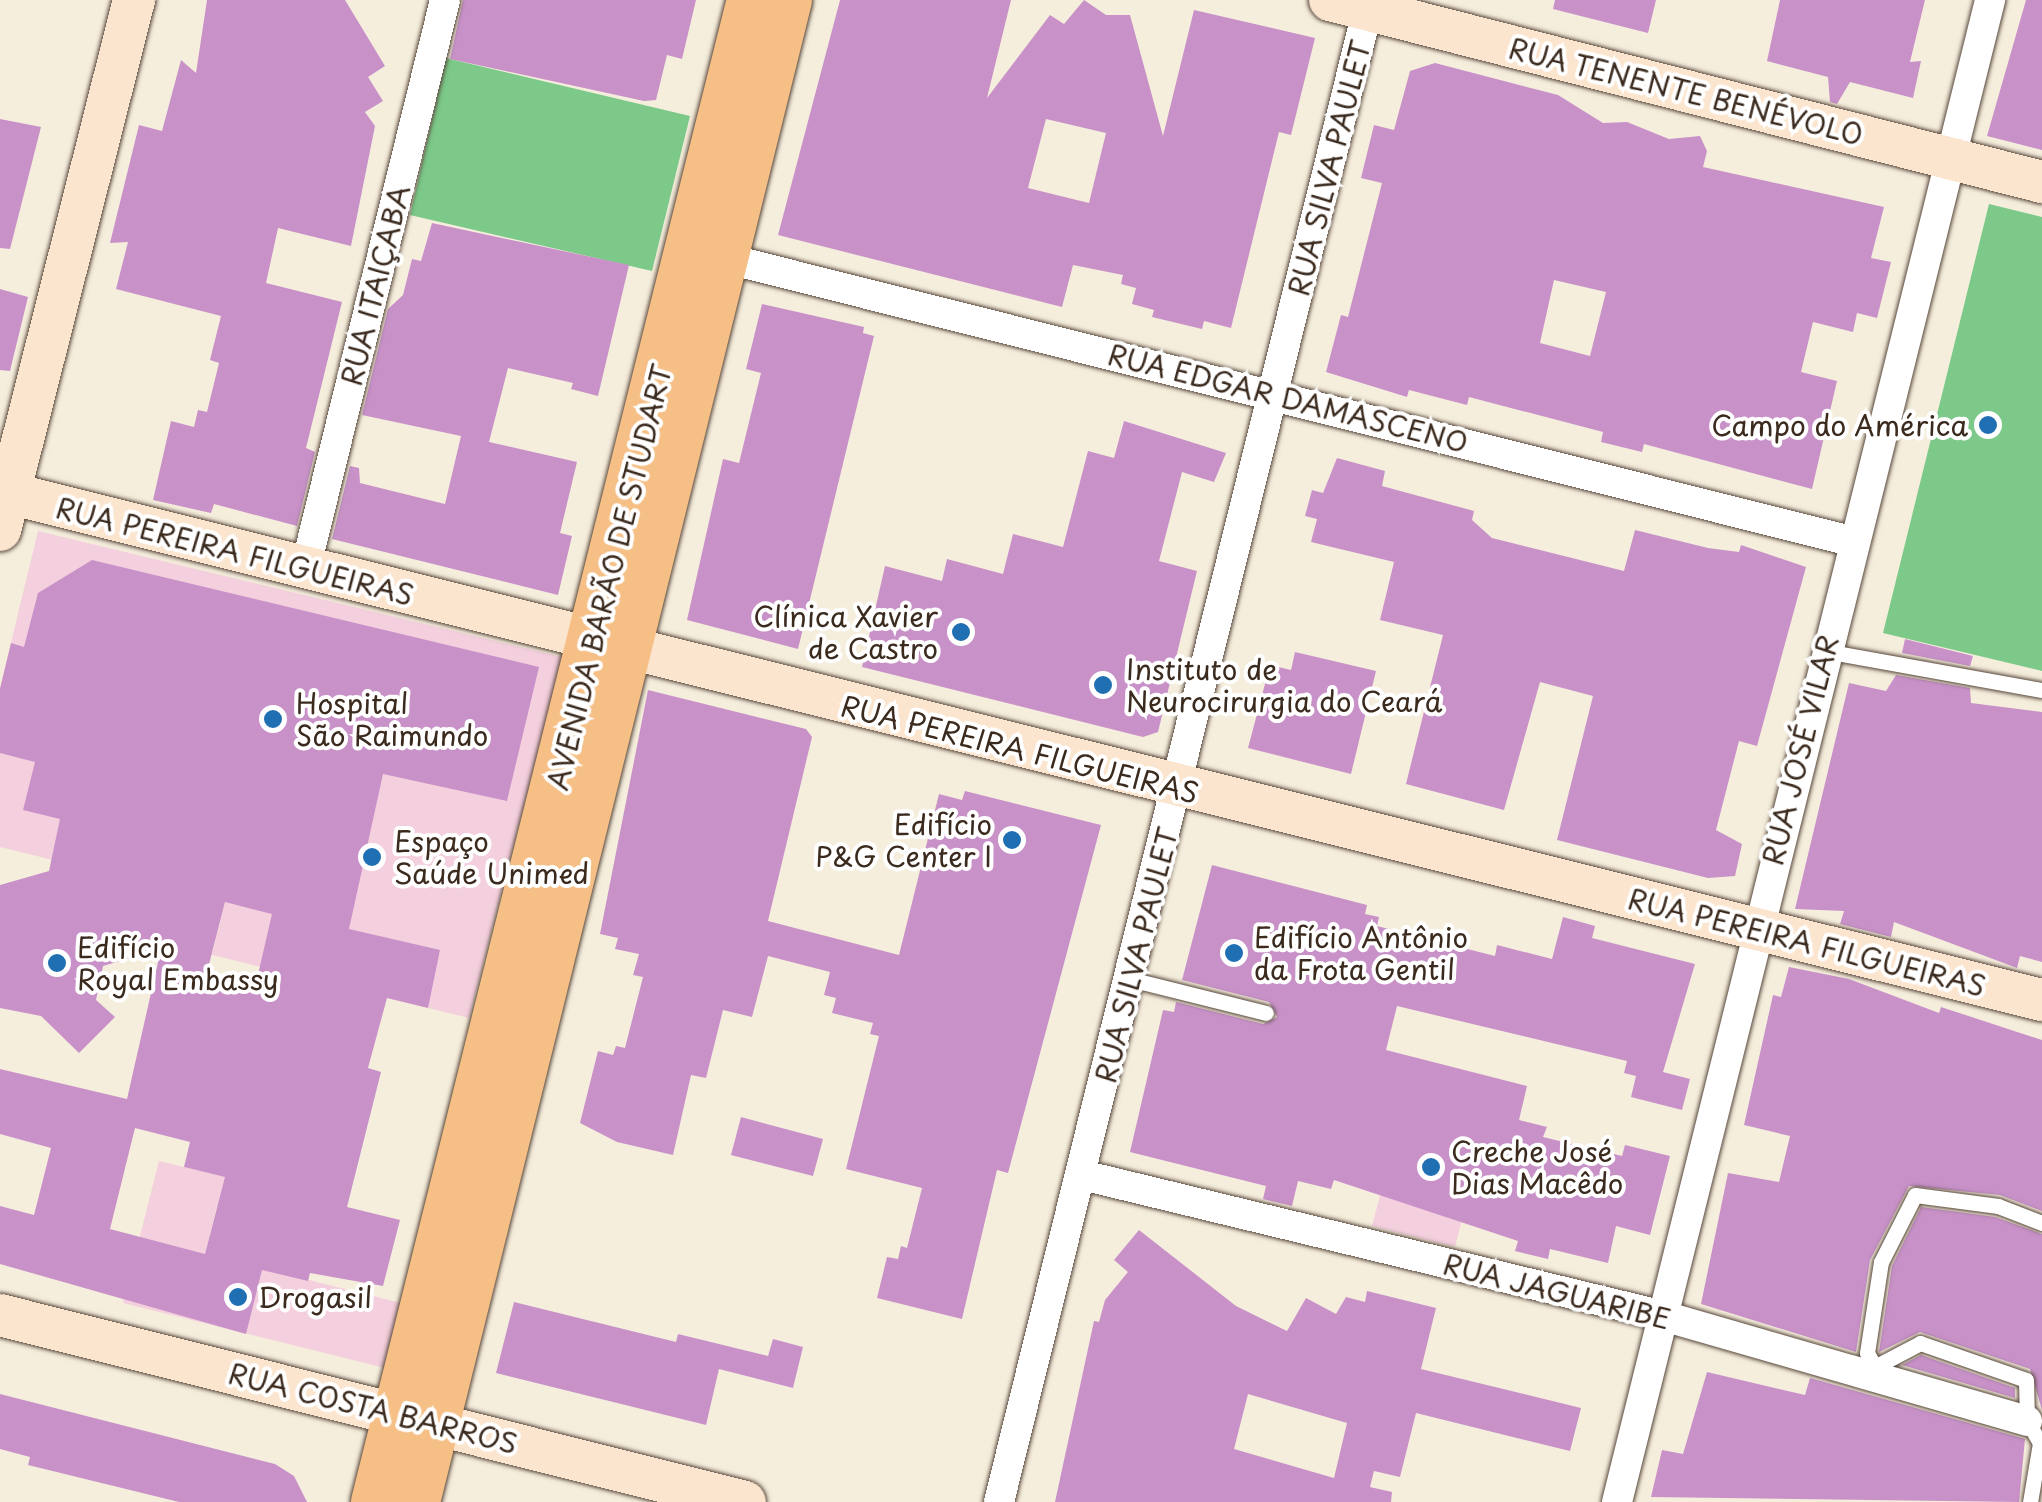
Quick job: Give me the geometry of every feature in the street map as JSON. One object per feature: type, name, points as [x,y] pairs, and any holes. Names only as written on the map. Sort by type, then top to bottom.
[{"type":"main road","name":"AVENIDA BARÃO DE STUDART","points":[[375,1502],[417,1418],[610,647],[751,0]]},
{"type":"main road","name":"AVENIDA BARÃO DE STUDART","points":[[610,647],[724,258],[788,0]]},
{"type":"main road","name":"AVENIDA BARÃO DE STUDART","points":[[416,1502],[417,1418]]},
{"type":"street","points":[[3,505],[134,0]]},
{"type":"street","name":"RUA ITAIÇABA","points":[[305,570],[446,0]]},
{"type":"street","name":"RUA JOSÉ VILAR","points":[[1617,1502],[1851,541],[1990,0]]},
{"type":"street","name":"RUA TENENTE BENÉVOLO","points":[[1356,3],[2042,182]]},
{"type":"street","name":"RUA SILVA PAULET","points":[[1000,1502],[1272,393],[1356,3]]},
{"type":"street","name":"RUA EDGAR DAMASCENO","points":[[724,258],[1851,541]]},
{"type":"street","name":"RUA PEREIRA FILGUEIRAS","points":[[3,505],[305,570],[2042,1000]]},
{"type":"street","name":"RUA JAGUARIBE","points":[[1082,1175],[1660,1315],[1868,1370],[2028,1421]]},
{"type":"street","name":"RUA COSTA BARROS","points":[[0,1315],[745,1502]]},
{"type":"lane","points":[[1824,650],[2042,690]]},
{"type":"lane","points":[[1130,978],[1266,1013]]},
{"type":"lane","points":[[2030,1502],[2040,1443],[2028,1421],[2031,1388],[2011,1374],[1920,1343],[1868,1370],[1867,1353],[1881,1262],[1915,1195],[1998,1206],[2042,1223]]},
{"type":"shaded area","name":"Hospital São Raimundo","points":[[38,531],[562,657],[469,1018],[212,955],[225,902],[0,847],[0,688]]},
{"type":"shaded area","name":"Creche José Dias Macêdo","points":[[1415,1063],[1496,1083],[1455,1247],[1372,1226]]},
{"type":"shaded area","points":[[159,1161],[255,1184],[247,1213],[217,1206],[205,1254],[401,1303],[385,1368],[123,1303]]},
{"type":"green space","points":[[446,58],[690,116],[652,271],[410,215]]},
{"type":"green space","name":"Campo do América","points":[[1989,204],[2042,217],[2042,671],[1883,633]]},
{"type":"building","points":[[207,0],[345,0],[385,66],[368,77],[383,101],[365,112],[375,126],[351,246],[278,228],[266,283],[342,302],[306,448],[315,452],[297,526],[214,504],[211,513],[153,500],[171,421],[194,427],[198,410],[207,412],[219,363],[210,360],[221,316],[116,289],[128,242],[110,243],[139,125],[162,131],[181,60],[196,73]]},
{"type":"building","points":[[463,0],[696,0],[682,59],[667,55],[656,100],[644,101],[450,59]]},
{"type":"building","points":[[840,0],[1011,0],[987,98],[1050,15],[1064,24],[1084,0],[1106,15],[1130,15],[1163,136],[1194,10],[1315,38],[1291,135],[1279,132],[1231,328],[1204,321],[1202,329],[1152,317],[1154,310],[1132,304],[1136,288],[1121,284],[1123,275],[1073,265],[1062,307],[778,235]],"holes":[[[1046,119],[1106,133],[1089,203],[1028,188]]]},
{"type":"building","points":[[1555,0],[1656,0],[1648,33],[1553,9]]},
{"type":"building","points":[[1780,0],[1925,0],[1910,62],[1921,61],[1913,98],[1850,82],[1837,104],[1830,102],[1828,77],[1767,61]]},
{"type":"building","points":[[2026,0],[2042,0],[2042,150],[1987,136]]},
{"type":"building","points":[[1435,63],[1558,95],[1603,123],[1627,122],[1669,139],[1700,136],[1707,151],[1703,167],[1884,207],[1871,258],[1891,262],[1877,318],[1857,313],[1853,332],[1813,322],[1801,372],[1837,381],[1812,489],[1644,444],[1642,452],[1601,442],[1603,432],[1469,397],[1467,405],[1409,390],[1407,397],[1326,372],[1341,315],[1348,317],[1382,183],[1361,178],[1374,125],[1394,130],[1410,71]],"holes":[[[1554,280],[1606,292],[1590,356],[1540,343]]]},
{"type":"building","points":[[0,119],[41,127],[10,249],[0,248]]},
{"type":"building","points":[[432,223],[629,265],[598,396],[571,389],[573,383],[508,368],[489,442],[577,462],[560,533],[572,536],[558,595],[332,539],[350,466],[359,468],[360,483],[445,504],[461,436],[362,415],[388,309],[403,295],[412,259],[421,261]]},
{"type":"building","points":[[0,289],[28,297],[10,371],[0,370]]},
{"type":"building","points":[[762,304],[864,327],[863,333],[874,336],[798,649],[687,620],[723,459],[739,463],[761,373],[746,369]]},
{"type":"building","points":[[1124,421],[1226,453],[1214,482],[1182,472],[1159,561],[1197,571],[1158,732],[1143,737],[862,667],[885,566],[942,581],[947,559],[1003,574],[1013,534],[1063,547],[1088,451],[1114,458]]},
{"type":"building","points":[[1337,458],[1385,471],[1382,486],[1474,511],[1472,520],[1492,538],[1624,571],[1635,530],[1708,548],[1739,552],[1741,545],[1806,567],[1757,746],[1739,741],[1716,830],[1742,844],[1735,876],[1708,878],[1557,840],[1593,696],[1540,682],[1504,810],[1406,784],[1443,635],[1380,620],[1394,562],[1311,542],[1317,519],[1305,516],[1312,490],[1323,493]]},
{"type":"building","points":[[92,560],[539,667],[507,801],[383,774],[349,929],[440,950],[428,1008],[387,998],[368,1068],[381,1072],[347,1207],[400,1220],[383,1286],[310,1273],[308,1281],[262,1270],[246,1334],[0,1264],[0,1206],[34,1215],[51,1148],[0,1134],[0,1069],[127,1099],[161,949],[103,966],[96,1000],[115,1017],[79,1053],[41,1016],[0,1008],[0,885],[49,871],[60,819],[23,810],[35,762],[0,753],[0,689],[11,643],[24,647],[38,593]],"holes":[[[225,902],[272,914],[254,992],[205,980]],[[135,1128],[190,1142],[184,1167],[225,1177],[205,1254],[110,1229]]]},
{"type":"building","points":[[1905,639],[1973,656],[1970,666],[1902,653]]},
{"type":"building","points":[[1295,652],[1376,671],[1351,774],[1248,748],[1270,665],[1291,670]]},
{"type":"building","points":[[1896,675],[1970,688],[1971,703],[2042,712],[2042,962],[2020,956],[2017,968],[1894,922],[1891,937],[1840,924],[1844,911],[1795,909],[1849,683],[1886,691]]},
{"type":"building","points":[[648,690],[806,729],[812,737],[768,921],[899,955],[939,794],[962,800],[965,791],[1101,825],[1008,1173],[997,1170],[962,1319],[877,1298],[887,1257],[898,1259],[901,1246],[907,1248],[922,1188],[846,1169],[879,1036],[870,1034],[873,1023],[832,1013],[836,998],[824,995],[830,972],[768,956],[752,1017],[723,1010],[706,1078],[691,1075],[673,1155],[617,1142],[580,1123],[598,1051],[613,1055],[616,1046],[625,1048],[643,977],[633,975],[639,954],[615,949],[618,938],[600,934]]},
{"type":"building","points":[[1212,865],[1367,905],[1365,914],[1379,917],[1377,926],[1495,956],[1497,945],[1552,959],[1563,917],[1595,926],[1592,938],[1695,964],[1663,1072],[1690,1079],[1682,1110],[1631,1097],[1636,1076],[1624,1073],[1627,1061],[1397,1006],[1386,1050],[1527,1086],[1519,1120],[1547,1127],[1543,1137],[1622,1156],[1625,1145],[1670,1156],[1650,1235],[1616,1226],[1608,1263],[1550,1249],[1548,1259],[1515,1251],[1518,1241],[1334,1180],[1331,1189],[1298,1181],[1292,1206],[1263,1199],[1266,1186],[1130,1152],[1163,1010],[1174,1012],[1176,1002],[1263,1024],[1277,1017],[1269,1002],[1182,980]]},
{"type":"building","points":[[1789,967],[1849,979],[1939,1013],[1941,1007],[2042,1040],[2042,1211],[2000,1195],[1909,1186],[1870,1260],[1856,1352],[1701,1304],[1728,1173],[1779,1182],[1790,1136],[1744,1125],[1773,995],[1781,997]]},
{"type":"building","points":[[741,1117],[823,1139],[813,1176],[731,1155]]},
{"type":"building","points":[[1921,1207],[1995,1217],[2042,1234],[2042,1410],[2030,1369],[1920,1332],[1879,1352],[1892,1266]]},
{"type":"building","points":[[1139,1230],[1236,1306],[1287,1331],[1306,1298],[1336,1314],[1346,1297],[1365,1302],[1367,1291],[1436,1308],[1421,1369],[1581,1408],[1570,1451],[1416,1413],[1400,1477],[1374,1471],[1370,1487],[1392,1492],[1391,1502],[1055,1502],[1094,1321],[1099,1322],[1105,1300],[1128,1272],[1114,1260]],"holes":[[[1248,1394],[1347,1423],[1334,1478],[1234,1449]]]},
{"type":"building","points":[[514,1302],[676,1342],[678,1334],[768,1356],[773,1339],[803,1347],[793,1388],[719,1369],[706,1425],[496,1373]]},
{"type":"building","points":[[1921,1355],[2015,1388],[2015,1398],[1902,1365]]},
{"type":"building","points":[[1707,1372],[1805,1395],[1810,1378],[2025,1439],[2019,1502],[1651,1497],[1662,1450],[1683,1454]]},
{"type":"building","points":[[0,1394],[275,1464],[294,1476],[307,1502],[179,1502],[28,1465],[30,1457],[0,1449]]},
{"type":"place","name":"Campo do América","points":[[1988,425]]},
{"type":"place","name":"Clínica Xavier de Castro","points":[[961,632]]},
{"type":"place","name":"Instituto de Neurocirurgia do Ceará","points":[[1103,685]]},
{"type":"place","name":"Hospital São Raimundo","points":[[273,719]]},
{"type":"place","name":"Edifício P&G Center I","points":[[1012,840]]},
{"type":"place","name":"Espaço Saúde Unimed","points":[[372,857]]},
{"type":"place","name":"Edifício Antônio da Frota Gentil","points":[[1234,953]]},
{"type":"place","name":"Edifício Royal Embassy","points":[[57,963]]},
{"type":"place","name":"Creche José Dias Macêdo","points":[[1431,1167]]},
{"type":"place","name":"Drogasil","points":[[238,1297]]}]
